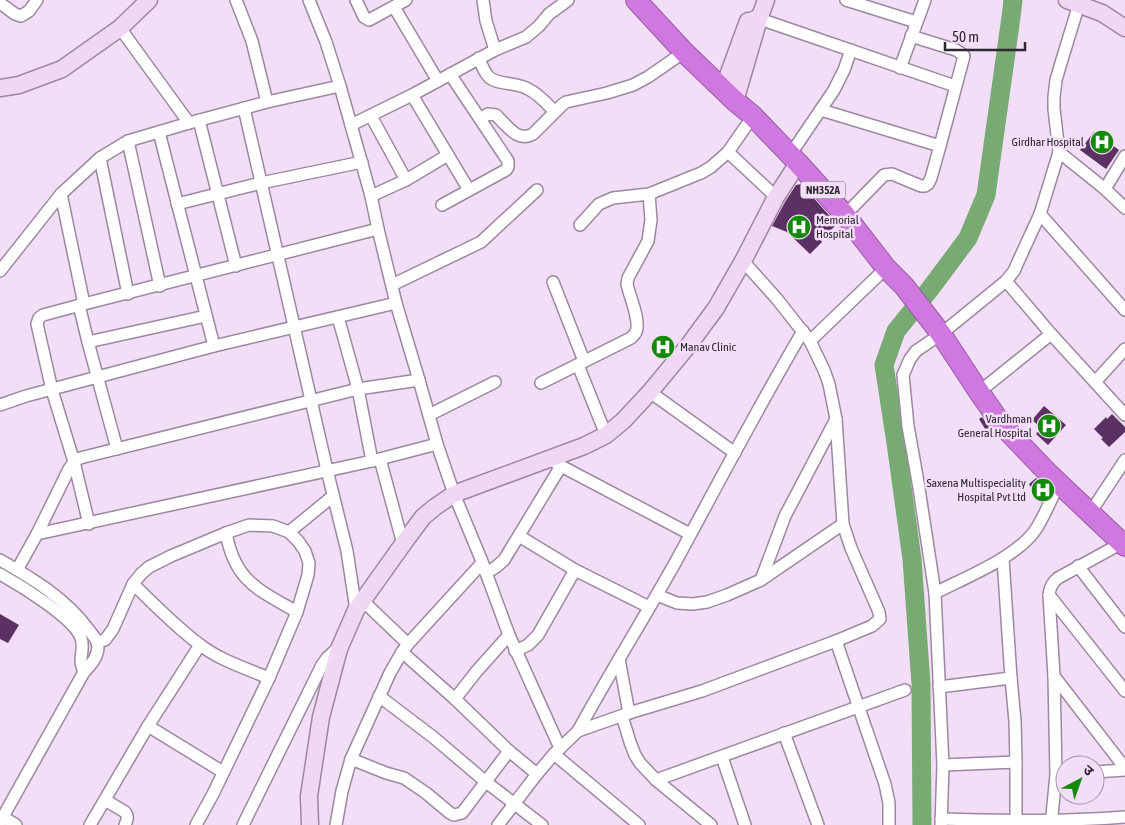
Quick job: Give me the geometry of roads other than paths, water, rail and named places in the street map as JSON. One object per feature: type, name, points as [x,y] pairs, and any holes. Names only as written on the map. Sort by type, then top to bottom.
[{"type":"highway","name":"NH352A","points":[[636,0],[684,52],[753,116],[845,215],[886,268],[904,286],[938,329],[1002,425],[1059,484],[1123,544]]},
{"type":"street","points":[[0,3],[15,14],[22,16],[29,11],[37,0]]},
{"type":"street","points":[[0,88],[42,78],[62,69],[120,28],[149,0]]},
{"type":"street","points":[[236,0],[252,41],[267,102]]},
{"type":"street","points":[[309,0],[316,14],[352,125],[372,196],[396,303],[437,444],[454,494],[515,651],[557,751],[639,825]]},
{"type":"street","points":[[316,14],[321,0]]},
{"type":"street","points":[[359,1],[364,17],[369,20],[406,0]]},
{"type":"street","points":[[483,0],[486,21],[495,50]]},
{"type":"street","points":[[352,125],[479,58],[526,37],[549,14],[568,0]]},
{"type":"street","points":[[729,95],[755,12],[766,0]]},
{"type":"street","points":[[846,0],[916,22]]},
{"type":"street","points":[[900,68],[924,0]]},
{"type":"street","points":[[1124,26],[1102,13],[1073,2],[1054,97],[1059,152],[1040,214],[1014,271],[1006,281],[938,329],[910,359],[903,375],[908,426],[935,594],[943,765],[941,822],[1093,822],[1125,817]]},
{"type":"street","points":[[394,7],[438,81]]},
{"type":"street","points":[[755,12],[851,50],[955,86]]},
{"type":"street","points":[[120,28],[194,122],[218,195],[236,266]]},
{"type":"street","points":[[845,215],[884,175],[892,174],[921,186],[928,184],[931,178],[964,56],[956,50],[911,36]]},
{"type":"street","points":[[310,825],[309,796],[321,717],[341,644],[359,606],[403,544],[424,517],[435,507],[454,494],[556,462],[606,434],[623,421],[650,392],[716,308],[743,261],[794,159],[840,80],[851,50]]},
{"type":"street","points":[[480,119],[488,114],[496,115],[513,132],[524,138],[528,137],[562,105],[572,100],[607,93],[633,85],[684,52]]},
{"type":"street","points":[[479,58],[489,78],[529,89],[555,112]]},
{"type":"street","points":[[442,205],[506,170],[509,164],[450,74]]},
{"type":"street","points":[[0,271],[61,194],[100,158],[128,141],[267,102],[340,86]]},
{"type":"street","points":[[412,95],[469,190]]},
{"type":"street","points":[[244,108],[326,470],[359,606],[405,648],[509,751],[537,774]]},
{"type":"street","points":[[821,110],[940,146]]},
{"type":"street","points":[[371,116],[406,180]]},
{"type":"street","points":[[580,225],[603,202],[614,198],[649,194],[712,167],[728,152],[753,116]]},
{"type":"street","points":[[159,132],[214,346]]},
{"type":"street","points":[[128,141],[160,286]]},
{"type":"street","points":[[728,152],[776,197]]},
{"type":"street","points":[[1059,152],[1105,189],[1125,208]]},
{"type":"street","points":[[372,196],[406,180],[448,155]]},
{"type":"street","points":[[1105,189],[1125,156]]},
{"type":"street","points":[[100,158],[128,294]]},
{"type":"street","points":[[177,204],[261,183],[362,162]]},
{"type":"street","points":[[392,284],[480,242],[537,190]]},
{"type":"street","points":[[61,194],[88,342],[117,448]]},
{"type":"street","points":[[541,383],[631,338],[637,330],[637,321],[627,284],[628,278],[648,241],[651,220],[649,194]]},
{"type":"street","points":[[1040,214],[1125,310]]},
{"type":"street","points":[[89,524],[74,462],[52,390],[38,320],[43,316],[82,305],[378,229]]},
{"type":"street","points":[[578,731],[702,691],[836,641],[872,626],[878,622],[880,617],[843,524],[836,419],[829,384],[810,341],[777,299],[743,261]]},
{"type":"street","points":[[810,341],[886,268]]},
{"type":"street","points":[[1006,281],[1125,415]]},
{"type":"street","points":[[553,282],[606,434]]},
{"type":"street","points":[[0,405],[26,396],[214,346],[396,303]]},
{"type":"street","points":[[88,342],[206,316]]},
{"type":"street","points":[[338,317],[376,460],[403,544]]},
{"type":"street","points":[[498,825],[537,774],[578,731],[657,595],[764,398],[803,331]]},
{"type":"street","points":[[979,392],[1052,334]]},
{"type":"street","points":[[1095,382],[1125,349]]},
{"type":"street","points":[[17,570],[37,534],[68,469],[80,458],[358,389],[419,380]]},
{"type":"street","points":[[429,415],[495,382]]},
{"type":"street","points":[[650,392],[735,453]]},
{"type":"street","points":[[761,580],[785,516],[836,419]]},
{"type":"street","points":[[37,534],[376,460],[437,444]]},
{"type":"street","points":[[1090,513],[1125,460]]},
{"type":"street","points":[[556,462],[690,534]]},
{"type":"street","points":[[336,825],[342,791],[351,759],[379,696],[405,648],[484,568],[501,564],[519,536],[556,462]]},
{"type":"street","points":[[1117,470],[1125,480]]},
{"type":"street","points":[[935,594],[1003,559],[1024,544],[1036,530],[1059,484]]},
{"type":"street","points":[[289,532],[333,496]]},
{"type":"street","points":[[657,595],[677,603],[693,604],[707,602],[761,580],[843,524]]},
{"type":"street","points":[[97,642],[105,640],[113,629],[133,584],[141,574],[149,567],[171,556],[249,525],[272,526],[289,532],[305,551],[309,563],[308,575],[297,612],[269,678],[196,825]]},
{"type":"street","points":[[226,533],[229,550],[236,567],[246,579],[262,592],[297,612]]},
{"type":"street","points":[[519,536],[575,570],[649,607]]},
{"type":"street","points":[[1060,755],[1050,588],[1058,578],[1123,544]]},
{"type":"street","points":[[1003,559],[1015,721],[1016,823]]},
{"type":"street","points":[[0,560],[48,590],[80,619],[97,642],[96,654],[92,663],[84,672],[1,819],[16,825]]},
{"type":"street","points":[[1078,566],[1125,627]]},
{"type":"street","points":[[515,651],[528,645],[538,635],[575,570]]},
{"type":"street","points":[[0,574],[54,608],[74,627],[82,639],[81,662],[84,672]]},
{"type":"street","points":[[133,584],[200,645],[221,658],[269,678]]},
{"type":"street","points":[[1049,595],[1125,691]]},
{"type":"street","points":[[455,699],[509,635]]},
{"type":"street","points":[[836,641],[885,784],[889,803],[889,825]]},
{"type":"street","points":[[243,825],[322,665],[341,644]]},
{"type":"street","points":[[90,825],[148,726],[200,645]]},
{"type":"street","points":[[619,659],[626,715],[635,755],[656,780],[711,825]]},
{"type":"street","points":[[1054,676],[1125,769]]},
{"type":"street","points":[[939,687],[1011,678]]},
{"type":"street","points":[[656,780],[905,690]]},
{"type":"street","points":[[379,696],[542,825]]},
{"type":"street","points":[[148,726],[223,772]]},
{"type":"street","points":[[784,733],[818,825]]},
{"type":"street","points":[[351,759],[404,778],[426,792],[454,815],[462,813],[466,809],[509,751]]},
{"type":"street","points":[[722,757],[745,825]]},
{"type":"street","points":[[943,765],[1016,762]]},
{"type":"street","points":[[1105,771],[1125,769]]},
{"type":"street","points":[[105,800],[125,812],[127,815],[125,825]]},
{"type":"street","points":[[1052,823],[1055,805]]},
{"type":"waterway","points":[[922,825],[921,684],[912,559],[884,365],[896,331],[968,238],[986,195],[1013,0]]},
{"type":"place","name":"Girdhar Hospital","points":[[1102,142]]},
{"type":"place","name":"Memorial Hospital","points":[[799,227]]},
{"type":"place","name":"Manav Clinic","points":[[663,347]]},
{"type":"place","name":"Vardhman General Hospital","points":[[1049,426]]},
{"type":"place","name":"Saxena Multispeciality Hospital Pvt Ltd","points":[[1043,490]]}]
